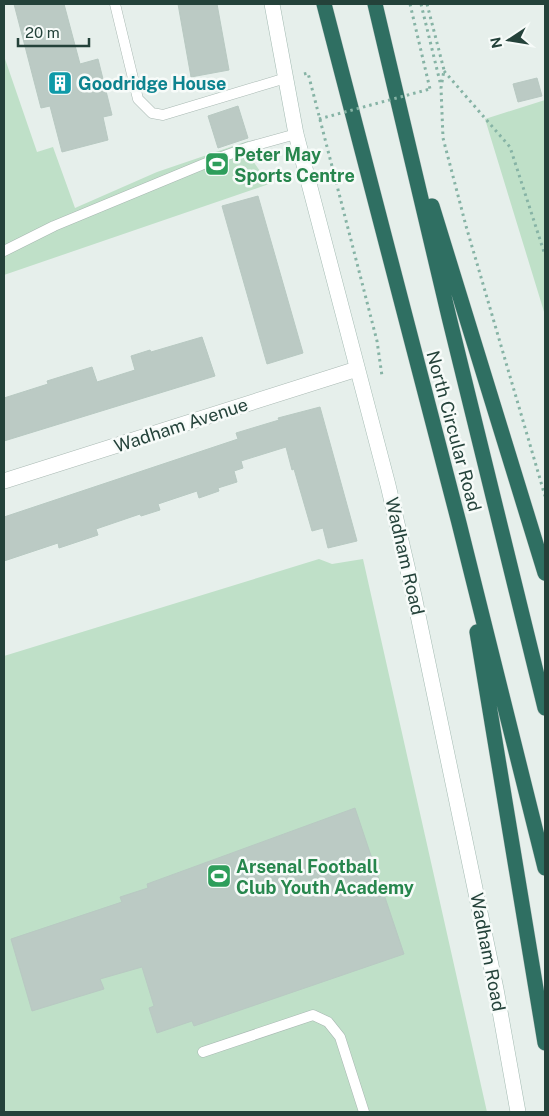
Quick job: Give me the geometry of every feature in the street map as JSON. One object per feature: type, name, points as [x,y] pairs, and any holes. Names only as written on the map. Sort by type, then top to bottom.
[{"type":"highway","name":"North Circular Road","points":[[324,4],[459,524],[545,868]]},
{"type":"highway","name":"North Circular Road","points":[[375,4],[449,318],[545,708]]},
{"type":"highway","points":[[400,107],[460,294],[545,573]]},
{"type":"highway","points":[[459,524],[545,1043]]},
{"type":"street","name":"Wadham Road","points":[[272,4],[296,134],[390,495],[427,655],[496,989],[518,1112]]},
{"type":"street","name":"Wadham Avenue","points":[[4,481],[357,369]]},
{"type":"lane","points":[[115,4],[138,99],[152,112],[163,115],[286,78]]},
{"type":"lane","points":[[4,251],[54,226],[211,161],[249,147],[296,134]]},
{"type":"lane","points":[[204,1052],[313,1015],[328,1022],[340,1037],[364,1112]]},
{"type":"path","points":[[319,119],[430,89],[410,4]]},
{"type":"path","points":[[421,4],[441,88],[443,138],[466,226],[545,496]]},
{"type":"path","points":[[427,4],[444,70],[441,88]]},
{"type":"path","points":[[444,70],[510,147],[545,255]]},
{"type":"path","points":[[308,73],[376,342]]},
{"type":"green space","name":"Peter May Sports Centre","points":[[4,56],[37,152],[53,147],[75,208],[157,172],[248,141],[253,161],[269,184],[4,275]]},
{"type":"green space","points":[[545,100],[545,315],[485,119]]},
{"type":"green space","name":"Arsenal Football Club Youth Academy","points":[[319,559],[332,564],[363,559],[487,1112],[4,1112],[4,656]]},
{"type":"building","name":"Goodridge House","points":[[14,4],[64,4],[80,64],[98,59],[112,115],[103,117],[108,140],[62,152],[50,106],[41,108]]},
{"type":"building","points":[[178,4],[217,4],[229,70],[191,77]]},
{"type":"building","points":[[537,78],[542,96],[518,102],[513,84]]},
{"type":"building","points":[[238,106],[248,138],[218,148],[208,116]]},
{"type":"building","points":[[258,196],[303,353],[267,364],[222,206]]},
{"type":"building","points":[[202,337],[215,376],[4,441],[4,398],[48,384],[47,381],[92,367],[97,382],[135,370],[131,356]]},
{"type":"building","points":[[320,407],[357,541],[328,548],[323,528],[312,531],[286,447],[241,461],[243,468],[234,471],[237,482],[218,488],[219,491],[199,498],[197,491],[158,504],[160,510],[141,516],[140,514],[96,529],[98,535],[59,548],[58,543],[4,561],[4,517],[238,439],[236,433],[279,420],[278,418]]},
{"type":"building","points":[[355,808],[404,954],[194,1026],[192,1021],[157,1033],[149,1008],[154,1006],[142,967],[100,979],[104,989],[32,1011],[11,939],[122,902],[120,897],[148,888],[147,884]]},
{"type":"place","name":"Goodridge House","points":[[60,83]]},
{"type":"place","name":"Peter May Sports Centre","points":[[217,164]]},
{"type":"place","name":"Arsenal Football Club Youth Academy","points":[[219,876]]}]
